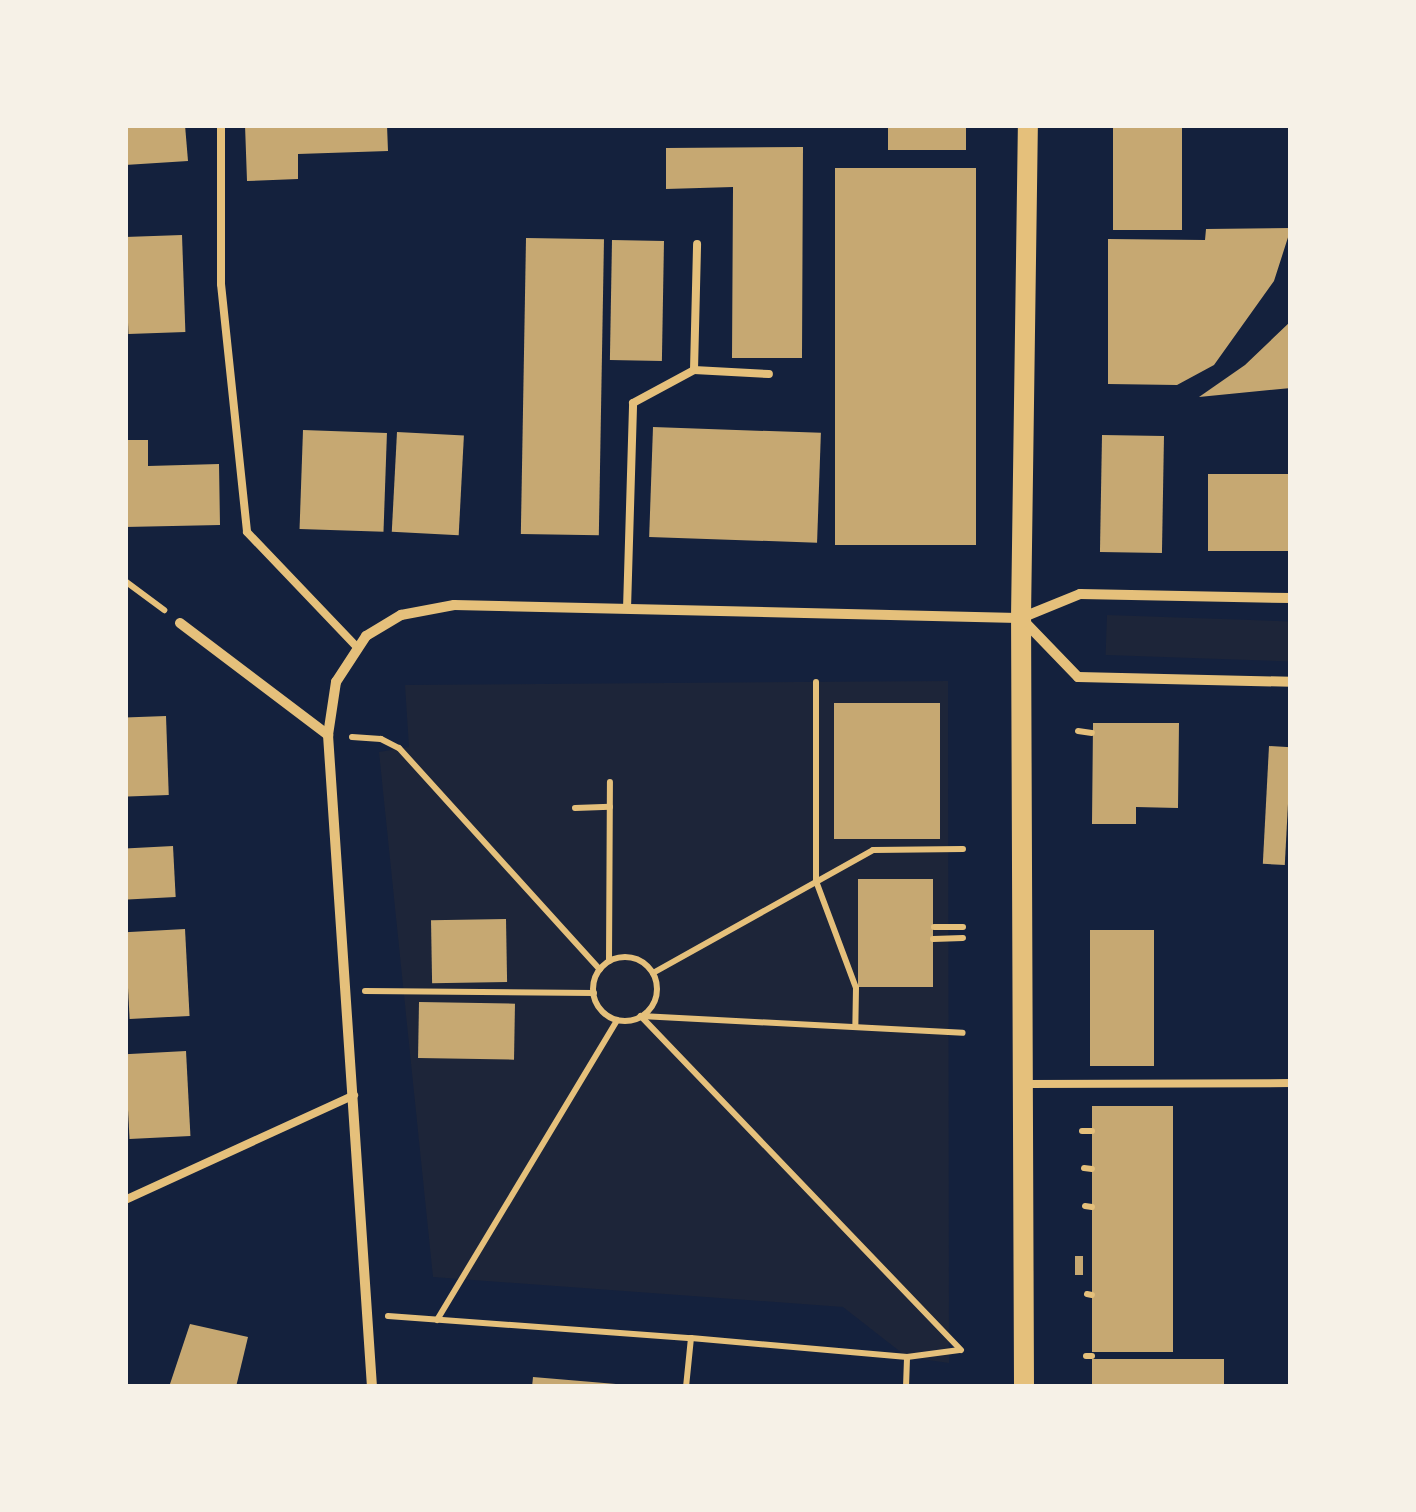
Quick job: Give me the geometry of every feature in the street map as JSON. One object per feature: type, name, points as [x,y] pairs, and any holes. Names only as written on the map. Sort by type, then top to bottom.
[{"type":"main road","points":[[1024,1387],[1021,618],[1028,125]]},
{"type":"street","points":[[372,1387],[328,735],[336,682],[357,646],[401,615],[454,605],[1021,618],[1080,594],[1291,598]]},
{"type":"street","points":[[1021,618],[1078,676],[1291,682]]},
{"type":"street","points":[[180,623],[328,735]]},
{"type":"lane","points":[[222,125],[221,284],[247,532],[357,646]]},
{"type":"lane","points":[[694,370],[697,244]]},
{"type":"lane","points":[[627,609],[633,403],[694,370],[769,374]]},
{"type":"lane","points":[[1022,1084],[1291,1083]]},
{"type":"lane","points":[[125,1200],[354,1095]]},
{"type":"path","points":[[125,580],[180,623]]},
{"type":"path","points":[[816,682],[816,881],[856,988],[856,1027]]},
{"type":"path","points":[[1078,731],[1092,732]]},
{"type":"path","points":[[328,735],[381,739],[399,748],[600,970]]},
{"type":"path","points":[[609,962],[610,782]]},
{"type":"path","points":[[575,808],[610,807]]},
{"type":"path","points":[[653,972],[873,850],[963,849]]},
{"type":"path","points":[[934,928],[963,927]]},
{"type":"path","points":[[934,938],[963,938]]},
{"type":"path","points":[[594,994],[600,970],[609,962],[633,958],[653,972],[656,997],[642,1016]]},
{"type":"path","points":[[347,991],[594,994],[617,1020]]},
{"type":"path","points":[[368,1315],[907,1357],[962,1350],[642,1016]]},
{"type":"path","points":[[437,1320],[617,1020],[642,1016],[963,1032]]},
{"type":"path","points":[[1082,1131],[1092,1131]]},
{"type":"path","points":[[686,1387],[691,1338]]},
{"type":"path","points":[[906,1387],[907,1357]]},
{"type":"shaded area","points":[[1107,615],[1291,621],[1289,661],[1106,655]]},
{"type":"shaded area","points":[[948,681],[949,1363],[907,1357],[843,1307],[433,1277],[379,752],[409,747],[405,685]]},
{"type":"building","points":[[125,125],[185,125],[188,161],[125,165]]},
{"type":"building","points":[[245,125],[387,125],[388,151],[298,154],[298,179],[247,181]]},
{"type":"building","points":[[888,125],[966,125],[966,150],[888,150]]},
{"type":"building","points":[[1113,125],[1182,125],[1182,230],[1113,230]]},
{"type":"building","points":[[803,147],[802,358],[732,358],[733,187],[666,189],[666,148]]},
{"type":"building","points":[[835,168],[976,168],[976,545],[835,545]]},
{"type":"building","points":[[1291,228],[1274,281],[1214,365],[1177,385],[1108,384],[1108,239],[1205,240],[1206,229]]},
{"type":"building","points":[[182,235],[185,332],[128,334],[125,237]]},
{"type":"building","points":[[526,238],[604,239],[599,535],[521,534]]},
{"type":"building","points":[[612,240],[664,241],[662,361],[610,360]]},
{"type":"building","points":[[1291,321],[1291,388],[1199,397],[1245,365]]},
{"type":"building","points":[[653,427],[821,433],[817,543],[649,537]]},
{"type":"building","points":[[303,430],[387,433],[383,532],[300,529]]},
{"type":"building","points":[[397,432],[464,436],[459,535],[392,532]]},
{"type":"building","points":[[1102,435],[1164,436],[1162,553],[1100,552]]},
{"type":"building","points":[[125,440],[148,440],[148,466],[219,464],[220,525],[125,527]]},
{"type":"building","points":[[1208,474],[1291,474],[1291,551],[1208,551]]},
{"type":"building","points":[[834,703],[940,703],[940,839],[834,839]]},
{"type":"building","points":[[166,716],[169,795],[128,796],[125,717]]},
{"type":"building","points":[[1093,723],[1179,723],[1178,808],[1136,807],[1136,824],[1092,824]]},
{"type":"building","points":[[1269,746],[1291,747],[1285,865],[1263,864]]},
{"type":"building","points":[[173,846],[176,897],[128,899],[125,849]]},
{"type":"building","points":[[858,879],[933,879],[933,987],[858,987]]},
{"type":"building","points":[[506,919],[507,982],[432,983],[431,920]]},
{"type":"building","points":[[185,929],[190,1016],[130,1019],[125,932]]},
{"type":"building","points":[[1090,930],[1154,930],[1154,1066],[1090,1066]]},
{"type":"building","points":[[419,1002],[515,1004],[514,1060],[418,1058]]},
{"type":"building","points":[[186,1051],[190,1136],[130,1139],[125,1054]]},
{"type":"building","points":[[1092,1106],[1173,1106],[1173,1352],[1092,1352]]},
{"type":"building","points":[[1075,1256],[1083,1256],[1083,1275],[1075,1275]]},
{"type":"building","points":[[190,1324],[248,1337],[236,1387],[169,1387]]},
{"type":"building","points":[[1092,1359],[1224,1359],[1224,1387],[1092,1387]]},
{"type":"building","points":[[533,1377],[616,1384],[616,1387],[532,1387]]}]
